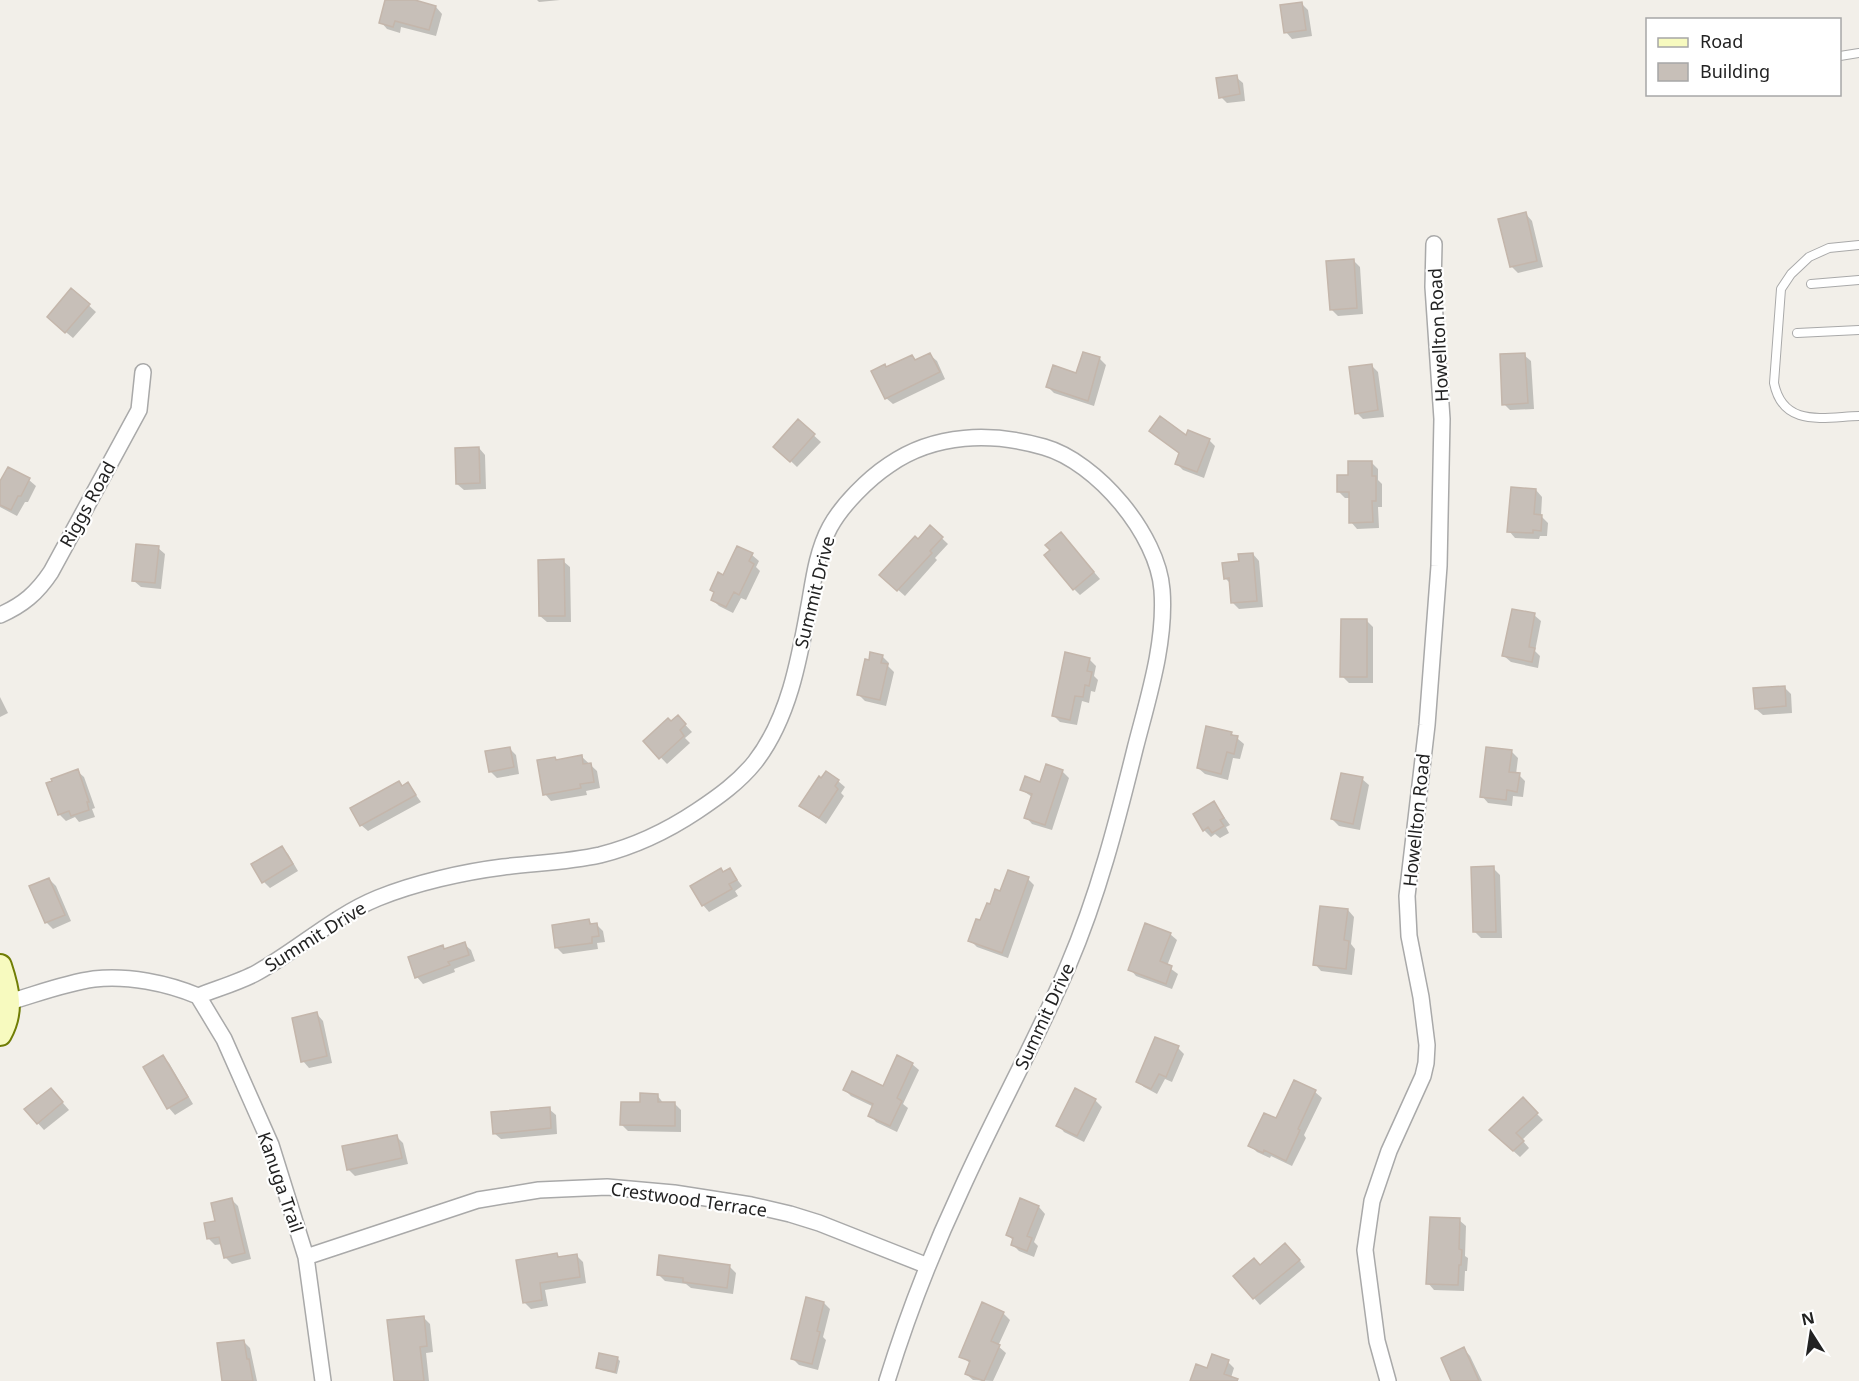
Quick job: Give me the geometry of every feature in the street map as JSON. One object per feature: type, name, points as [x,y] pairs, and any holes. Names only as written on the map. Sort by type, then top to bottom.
[{"type":"street","name":"Howellton Road","points":[[1385,1380],[1377,1341],[1365,1250],[1372,1201],[1389,1151],[1423,1076],[1427,1045],[1409,936],[1407,896],[1427,725],[1439,566],[1443,419],[1433,287],[1434,244]]},
{"type":"street","name":"Riggs Road","points":[[0,615],[27,601],[51,572],[139,410],[143,372]]},
{"type":"street","name":"Summit Drive","points":[[198,996],[255,974],[345,915],[378,898],[420,884],[493,868],[593,856],[628,847],[669,830],[723,794],[754,762],[779,724],[801,647],[820,553],[830,527],[857,492],[885,467],[906,454],[954,438],[1017,440],[1051,448],[1083,468],[1105,486],[1134,517],[1152,549],[1162,587],[1160,640],[1147,703],[1110,849],[1069,964],[960,1191],[928,1266],[887,1381]]},
{"type":"street","points":[[0,966],[9,1002],[6,1022],[0,1034]]},
{"type":"street","points":[[9,1002],[80,982],[106,978],[131,979],[182,989],[198,996]]},
{"type":"street","name":"Kanuga Trail","points":[[198,996],[224,1039],[271,1145],[306,1257],[323,1381]]},
{"type":"street","name":"Crestwood Terrace","points":[[306,1257],[478,1200],[539,1190],[607,1187],[675,1193],[751,1205],[789,1214],[819,1223],[928,1266]]},
{"type":"lane","points":[[1841,56],[1859,53]]},
{"type":"lane","points":[[1859,245],[1829,248],[1809,257],[1791,274],[1781,290],[1774,383],[1776,394],[1782,405],[1794,414],[1806,417],[1859,416]]},
{"type":"lane","points":[[1811,284],[1859,280]]},
{"type":"lane","points":[[1797,333],[1859,330]]},
{"type":"building","points":[[385,0],[415,0],[436,6],[429,30],[395,21],[393,27],[379,23]]},
{"type":"building","points":[[1302,2],[1306,30],[1284,33],[1280,5]]},
{"type":"building","points":[[1237,75],[1240,94],[1219,98],[1216,78]]},
{"type":"building","points":[[1526,212],[1537,261],[1510,267],[1498,219]]},
{"type":"building","points":[[1354,259],[1357,308],[1330,310],[1326,261]]},
{"type":"building","points":[[71,288],[90,304],[65,333],[47,317]]},
{"type":"building","points":[[1083,352],[1100,357],[1088,401],[1046,387],[1053,365],[1076,373]]},
{"type":"building","points":[[930,353],[940,372],[885,399],[871,371],[912,355],[915,360]]},
{"type":"building","points":[[1525,353],[1528,403],[1502,405],[1500,354]]},
{"type":"building","points":[[1372,364],[1378,410],[1355,414],[1349,367]]},
{"type":"building","points":[[1160,416],[1186,435],[1188,430],[1210,439],[1197,472],[1175,464],[1179,453],[1149,431]]},
{"type":"building","points":[[798,419],[815,434],[790,462],[773,447]]},
{"type":"building","points":[[479,447],[480,483],[456,484],[455,448]]},
{"type":"building","points":[[1348,461],[1372,461],[1372,476],[1376,476],[1376,501],[1372,501],[1373,522],[1349,523],[1349,492],[1337,492],[1337,475],[1348,475]]},
{"type":"building","points":[[8,467],[30,478],[11,510],[0,505],[0,481]]},
{"type":"building","points":[[1511,487],[1536,489],[1534,514],[1542,515],[1541,531],[1507,532]]},
{"type":"building","points":[[930,525],[943,537],[930,551],[932,553],[897,591],[879,575],[915,536],[918,539]]},
{"type":"building","points":[[1061,532],[1094,572],[1073,590],[1044,555],[1050,550],[1045,545]]},
{"type":"building","points":[[136,544],[159,546],[155,583],[132,581]]},
{"type":"building","points":[[737,546],[753,553],[749,561],[754,564],[739,595],[734,592],[726,607],[711,600],[714,592],[710,590],[718,572],[723,575]]},
{"type":"building","points":[[1253,553],[1257,601],[1231,603],[1229,578],[1224,579],[1222,563],[1239,561],[1238,554]]},
{"type":"building","points":[[564,559],[565,616],[539,616],[538,560]]},
{"type":"building","points":[[1512,609],[1535,613],[1529,647],[1535,648],[1532,662],[1502,656]]},
{"type":"building","points":[[1341,619],[1367,619],[1367,677],[1340,677]]},
{"type":"building","points":[[870,652],[883,655],[881,663],[888,664],[880,700],[857,695],[865,659],[869,660]]},
{"type":"building","points":[[1065,652],[1090,658],[1087,671],[1092,672],[1089,686],[1085,685],[1083,697],[1075,696],[1070,720],[1052,716]]},
{"type":"building","points":[[1785,686],[1786,706],[1755,709],[1753,688]]},
{"type":"building","points":[[678,715],[686,724],[680,730],[684,736],[659,759],[643,741],[668,718],[671,721]]},
{"type":"building","points":[[1206,726],[1232,732],[1231,735],[1238,736],[1234,754],[1227,752],[1221,774],[1197,768]]},
{"type":"building","points":[[510,747],[514,767],[489,772],[485,751]]},
{"type":"building","points":[[1486,747],[1512,750],[1509,772],[1520,773],[1517,792],[1507,790],[1506,800],[1480,797]]},
{"type":"building","points":[[582,755],[583,764],[591,763],[594,782],[580,784],[581,788],[543,795],[537,760],[555,757],[556,760]]},
{"type":"building","points":[[1046,764],[1063,770],[1045,825],[1024,818],[1032,794],[1020,790],[1025,776],[1040,782]]},
{"type":"building","points":[[78,769],[89,802],[87,802],[89,810],[71,816],[69,811],[58,815],[46,783]]},
{"type":"building","points":[[826,771],[839,780],[835,786],[838,789],[819,818],[799,806],[819,776],[821,778]]},
{"type":"building","points":[[1341,773],[1363,777],[1353,824],[1331,819]]},
{"type":"building","points":[[399,781],[402,786],[408,782],[416,795],[360,826],[350,808]]},
{"type":"building","points":[[1214,801],[1224,818],[1220,820],[1224,826],[1212,833],[1208,827],[1203,831],[1193,814]]},
{"type":"building","points":[[282,846],[293,864],[262,883],[251,864]]},
{"type":"building","points":[[1494,866],[1496,932],[1473,932],[1471,867]]},
{"type":"building","points":[[721,868],[723,872],[730,868],[737,880],[729,884],[732,889],[702,906],[690,886]]},
{"type":"building","points":[[1008,870],[1029,877],[1002,953],[968,941],[976,919],[980,920],[987,903],[990,904],[995,889],[1000,891]]},
{"type":"building","points":[[49,878],[65,915],[45,923],[29,886]]},
{"type":"building","points":[[1320,906],[1348,909],[1344,940],[1349,941],[1346,969],[1313,965]]},
{"type":"building","points":[[589,919],[590,924],[597,923],[599,936],[592,937],[592,943],[555,948],[552,925]]},
{"type":"building","points":[[1145,923],[1171,933],[1160,961],[1172,966],[1166,984],[1128,970]]},
{"type":"building","points":[[465,942],[469,955],[415,978],[408,957],[443,945],[444,949]]},
{"type":"building","points":[[317,1012],[327,1056],[301,1062],[292,1018]]},
{"type":"building","points":[[1155,1037],[1179,1046],[1166,1077],[1159,1074],[1151,1089],[1136,1082]]},
{"type":"building","points":[[163,1055],[188,1097],[167,1109],[143,1067]]},
{"type":"building","points":[[897,1055],[913,1063],[897,1098],[902,1101],[890,1126],[868,1116],[873,1104],[843,1090],[852,1071],[883,1086]]},
{"type":"building","points":[[1294,1080],[1316,1090],[1286,1161],[1264,1150],[1263,1153],[1248,1146],[1264,1113],[1276,1118]]},
{"type":"building","points":[[51,1088],[63,1102],[37,1124],[24,1109]]},
{"type":"building","points":[[1075,1088],[1096,1099],[1077,1136],[1056,1126]]},
{"type":"building","points":[[640,1093],[658,1094],[658,1102],[675,1102],[675,1126],[620,1125],[621,1102],[640,1102]]},
{"type":"building","points":[[1523,1097],[1538,1113],[1516,1133],[1524,1141],[1513,1151],[1489,1130]]},
{"type":"building","points":[[550,1107],[551,1128],[493,1134],[491,1112]]},
{"type":"building","points":[[397,1135],[402,1158],[347,1170],[342,1146]]},
{"type":"building","points":[[232,1198],[245,1253],[224,1258],[219,1237],[207,1239],[204,1223],[215,1221],[211,1203]]},
{"type":"building","points":[[1020,1198],[1039,1206],[1027,1236],[1032,1238],[1027,1251],[1011,1245],[1013,1238],[1006,1235]]},
{"type":"building","points":[[1430,1217],[1460,1218],[1459,1249],[1462,1250],[1458,1285],[1426,1284]]},
{"type":"building","points":[[1285,1243],[1300,1260],[1253,1299],[1233,1276],[1254,1258],[1260,1265]]},
{"type":"building","points":[[557,1253],[558,1257],[577,1254],[580,1277],[540,1283],[542,1300],[523,1303],[516,1260]]},
{"type":"building","points":[[659,1255],[730,1265],[727,1288],[683,1282],[683,1278],[657,1275]]},
{"type":"building","points":[[806,1297],[824,1302],[812,1364],[791,1359]]},
{"type":"building","points":[[982,1302],[1004,1312],[991,1341],[1000,1345],[984,1381],[965,1374],[970,1361],[959,1357]]},
{"type":"building","points":[[424,1316],[427,1346],[420,1347],[424,1381],[394,1381],[387,1320]]},
{"type":"building","points":[[244,1340],[253,1381],[222,1381],[217,1343]]},
{"type":"building","points":[[1464,1347],[1479,1381],[1451,1381],[1441,1358]]},
{"type":"building","points":[[599,1353],[618,1357],[615,1372],[596,1368]]},
{"type":"building","points":[[1212,1354],[1229,1360],[1224,1374],[1238,1379],[1237,1381],[1190,1381],[1196,1364],[1207,1368]]}]
